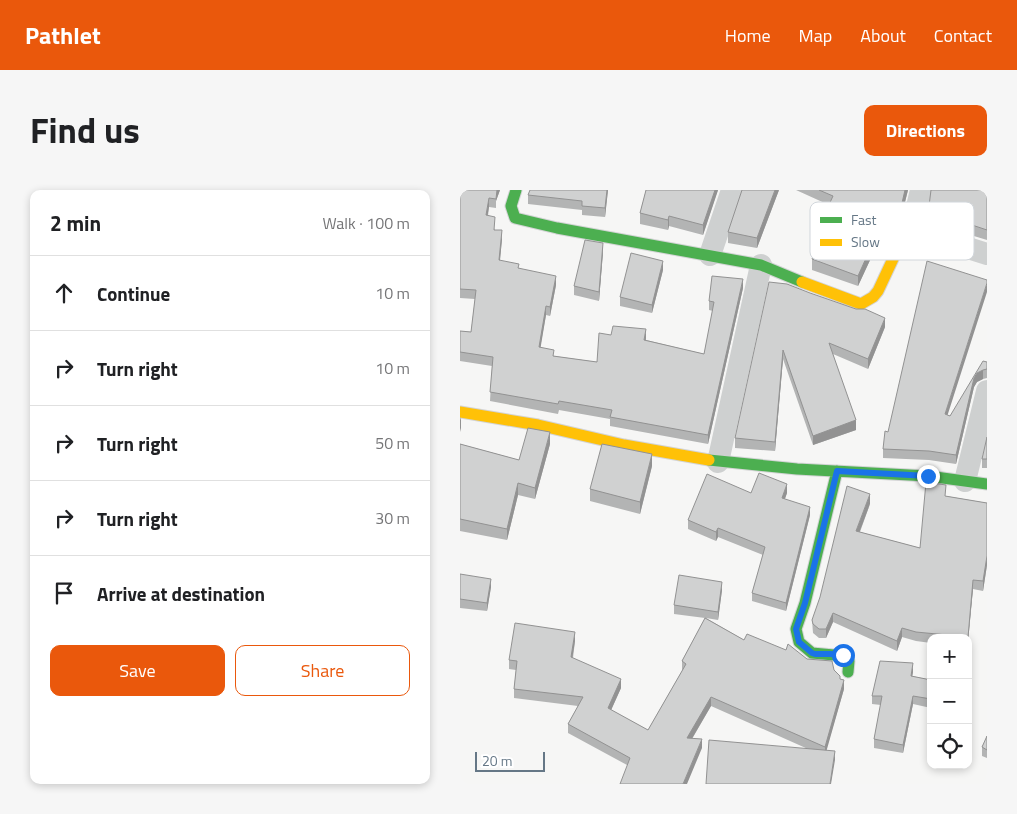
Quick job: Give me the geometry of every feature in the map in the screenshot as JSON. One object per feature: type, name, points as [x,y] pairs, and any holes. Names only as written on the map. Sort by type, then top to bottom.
[{"type":"street","points":[[516,190],[511,206],[514,218],[557,228],[762,265],[815,288],[861,304],[873,297],[878,291],[892,260]]},
{"type":"street","points":[[710,255],[732,190]]},
{"type":"street","points":[[974,250],[987,254]]},
{"type":"street","points":[[718,462],[762,265]]},
{"type":"street","points":[[965,481],[987,391]]},
{"type":"street","points":[[460,412],[538,425],[624,445],[718,462],[928,476],[987,484]]},
{"type":"street","points":[[837,471],[805,603],[796,629],[799,642],[812,653],[845,656],[848,660],[848,672]]},
{"type":"building","points":[[460,190],[497,190],[496,199],[489,198],[486,215],[495,217],[494,230],[502,230],[499,260],[519,264],[518,268],[556,276],[550,307],[546,306],[539,347],[554,350],[553,356],[597,362],[599,333],[611,335],[613,326],[646,329],[644,340],[704,354],[714,302],[709,301],[712,276],[743,279],[708,435],[610,417],[612,410],[559,401],[558,404],[490,392],[493,357],[460,352],[460,331],[471,332],[476,290],[460,289]]},
{"type":"building","points":[[530,190],[607,190],[605,208],[582,206],[582,201],[528,195]]},
{"type":"building","points":[[646,190],[715,190],[703,225],[669,216],[668,220],[640,213]]},
{"type":"building","points":[[742,190],[775,190],[757,238],[728,232]]},
{"type":"building","points":[[819,190],[905,190],[902,202],[830,202],[833,196]]},
{"type":"building","points":[[931,190],[987,190],[987,230],[974,226],[974,202],[930,202]]},
{"type":"building","points":[[585,240],[603,243],[599,292],[574,286]]},
{"type":"building","points":[[631,253],[663,261],[652,305],[620,297]]},
{"type":"building","points":[[815,260],[865,260],[858,276]]},
{"type":"building","points":[[927,261],[987,280],[945,414],[950,416],[983,361],[987,362],[987,369],[977,373],[974,378],[956,455],[929,451],[883,449],[885,431],[888,432]]},
{"type":"building","points":[[769,282],[787,284],[856,309],[865,309],[885,318],[868,359],[829,343],[856,420],[813,436],[783,350],[775,442],[735,438]]},
{"type":"building","points":[[528,428],[550,432],[535,488],[518,483],[507,529],[460,519],[460,444],[519,460]]},
{"type":"building","points":[[987,437],[987,459],[982,459]]},
{"type":"building","points":[[602,444],[652,454],[640,502],[590,489]]},
{"type":"building","points":[[759,473],[787,484],[782,498],[810,507],[786,603],[752,593],[765,547],[718,528],[716,532],[688,520],[707,474],[751,493]]},
{"type":"building","points":[[926,482],[946,485],[945,496],[987,503],[987,556],[983,581],[973,580],[968,634],[937,634],[916,632],[902,628],[897,641],[833,613],[826,629],[819,629],[813,624],[812,620],[820,597],[847,486],[870,494],[856,531],[920,548]]},
{"type":"building","points":[[460,574],[491,579],[487,603],[460,599]]},
{"type":"building","points":[[679,575],[722,582],[718,612],[674,605]]},
{"type":"building","points":[[705,618],[744,640],[747,634],[786,650],[788,644],[807,659],[832,661],[834,670],[840,676],[840,679],[844,680],[825,747],[711,697],[687,738],[702,739],[683,784],[620,784],[630,758],[568,724],[583,697],[514,689],[517,661],[509,660],[515,623],[575,632],[571,657],[621,679],[608,708],[648,730],[686,664],[682,661]]},
{"type":"building","points":[[880,661],[913,663],[911,676],[927,679],[927,698],[913,696],[903,745],[874,739],[882,696],[872,696]]},
{"type":"building","points":[[987,736],[987,750],[982,747]]},
{"type":"building","points":[[709,740],[835,751],[830,784],[706,784]]},
{"type":"traffic: fast","points":[[516,190],[511,206],[515,218],[557,228],[761,265],[802,282]]},
{"type":"traffic: fast","points":[[709,460],[797,469],[928,476],[987,484]]},
{"type":"traffic: fast","points":[[837,471],[805,603],[796,629],[799,642],[812,653],[845,656],[849,661],[848,672]]},
{"type":"traffic: slow","points":[[802,282],[861,304],[873,297],[878,291],[892,260]]},
{"type":"traffic: slow","points":[[460,412],[538,425],[624,445],[709,460]]},
{"type":"route","points":[[843,655],[812,653],[799,642],[796,629],[805,603],[837,471],[928,476]]}]
